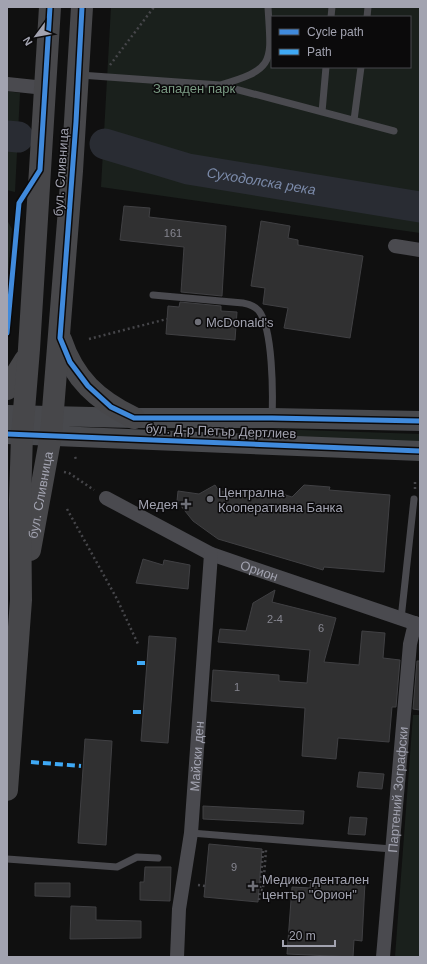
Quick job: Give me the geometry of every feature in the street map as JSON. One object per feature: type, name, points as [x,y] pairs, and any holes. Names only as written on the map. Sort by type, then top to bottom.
[{"type":"main road","name":"бул. Сливница","points":[[7,790],[21,600],[20,500],[15,425],[29,349],[50,7]]},
{"type":"main road","name":"бул. Сливница","points":[[21,600],[52,425],[60,338],[79,75],[82,7]]},
{"type":"main road","points":[[60,338],[70,362],[88,386],[111,407],[134,418]]},
{"type":"main road","points":[[7,389],[20,370],[29,349]]},
{"type":"main road","name":"бул. Д-р Петър Дертлиев","points":[[52,425],[134,418],[272,418],[420,421]]},
{"type":"main road","name":"бул. Д-р Петър Дертлиев","points":[[15,425],[52,425],[420,451]]},
{"type":"main road","points":[[7,471],[20,500]]},
{"type":"street","points":[[7,84],[45,88]]},
{"type":"street","points":[[395,246],[420,250]]},
{"type":"street","name":"Орион","points":[[106,498],[211,554],[417,624]]},
{"type":"street","name":"Майски ден","points":[[177,957],[180,909],[191,833],[211,554]]},
{"type":"street","name":"Партений Зографски","points":[[383,957],[410,644],[417,624]]},
{"type":"lane","points":[[220,85],[247,77],[260,70],[267,61],[270,46],[268,7]]},
{"type":"lane","points":[[322,112],[326,68]]},
{"type":"lane","points":[[354,120],[360,68]]},
{"type":"lane","points":[[79,75],[220,85],[394,131]]},
{"type":"lane","points":[[153,295],[243,303],[253,306],[260,311],[268,339],[273,370],[272,418]]},
{"type":"lane","points":[[401,619],[414,499]]},
{"type":"lane","points":[[191,833],[392,849]]},
{"type":"lane","points":[[7,859],[117,867],[137,857],[158,858]]},
{"type":"path","points":[[101,76],[154,7]]},
{"type":"path","points":[[89,339],[167,319]]},
{"type":"path","points":[[75,457],[77,461]]},
{"type":"path","points":[[62,472],[69,473],[106,498]]},
{"type":"path","points":[[67,509],[117,599],[138,644]]},
{"type":"path","points":[[260,890],[263,890],[266,839]]},
{"type":"path","points":[[259,900],[263,850]]},
{"type":"path","points":[[199,885],[205,886]]},
{"type":"green space","name":"Западен парк","points":[[111,7],[420,7],[420,233],[101,187]]},
{"type":"green space","points":[[7,91],[20,93],[15,192],[7,190]]},
{"type":"green space","points":[[7,220],[12,229],[7,284]]},
{"type":"green space","points":[[273,429],[420,434],[420,443],[269,436]]},
{"type":"green space","points":[[413,715],[420,715],[420,957],[395,957]]},
{"type":"building","points":[[124,206],[150,208],[149,217],[226,226],[222,296],[181,292],[184,247],[120,240]]},
{"type":"building","points":[[261,221],[290,226],[288,238],[298,240],[298,245],[363,256],[350,338],[284,328],[288,308],[263,304],[265,288],[251,286]]},
{"type":"building","points":[[180,302],[221,306],[221,311],[237,312],[235,340],[166,334],[168,306],[179,307]]},
{"type":"building","points":[[215,485],[219,491],[244,493],[269,490],[292,497],[304,485],[330,487],[329,490],[390,495],[384,572],[324,567],[323,570],[218,539],[193,521],[177,501],[178,491],[199,494]]},
{"type":"building","points":[[143,559],[163,565],[164,560],[190,565],[188,589],[136,583]]},
{"type":"building","points":[[275,590],[272,602],[336,618],[324,662],[359,665],[362,631],[385,633],[383,658],[400,660],[396,707],[392,707],[389,742],[338,738],[336,759],[302,756],[305,708],[211,701],[213,670],[279,675],[279,681],[307,683],[310,650],[218,642],[220,629],[246,631],[253,603]]},
{"type":"building","points":[[149,636],[176,638],[168,743],[141,741]]},
{"type":"building","points":[[417,661],[420,661],[420,710],[413,709]]},
{"type":"building","points":[[85,739],[112,741],[106,845],[78,843]]},
{"type":"building","points":[[359,772],[384,774],[382,789],[357,787]]},
{"type":"building","points":[[203,806],[304,811],[303,824],[203,819]]},
{"type":"building","points":[[350,817],[367,818],[365,835],[348,834]]},
{"type":"building","points":[[209,844],[262,849],[258,902],[204,897]]},
{"type":"building","points":[[145,867],[171,867],[170,901],[140,900],[140,882],[144,882]]},
{"type":"building","points":[[311,879],[365,882],[362,941],[354,940],[353,957],[287,954],[292,887],[310,888]]},
{"type":"building","points":[[35,883],[70,883],[70,897],[35,896]]},
{"type":"building","points":[[71,906],[96,907],[96,920],[141,921],[141,938],[70,939]]},
{"type":"waterway","name":"Суходолска река","points":[[7,136],[18,137]]},
{"type":"waterway","name":"Суходолска река","points":[[105,144],[188,169],[420,207]]},
{"type":"marked path","points":[[137,663],[145,663]]},
{"type":"marked path","points":[[133,712],[142,712]]},
{"type":"marked path","points":[[31,762],[81,766]]},
{"type":"cycle path","points":[[7,333],[19,203],[40,170],[50,7]]},
{"type":"cycle path","points":[[82,7],[76,122],[60,338],[70,362],[88,386],[111,407],[134,418],[272,418],[420,421]]},
{"type":"cycle path","points":[[7,434],[420,451]]},
{"type":"place","name":"McDonald's","points":[[198,322]]},
{"type":"place","name":"Централна Кооперативна Банка","points":[[210,499]]},
{"type":"place","name":"Медея","points":[[186,504]]},
{"type":"place","name":"Медико-дентален център \"Орион\"","points":[[253,886]]}]
